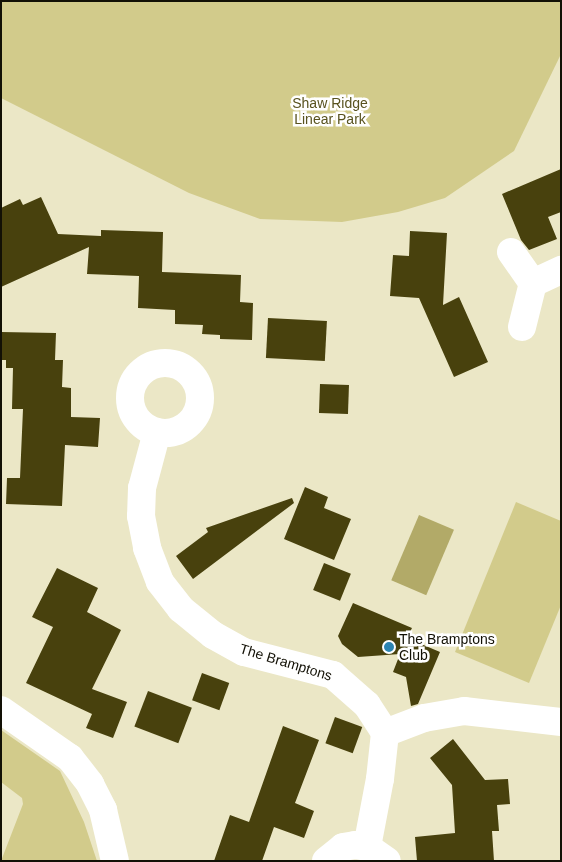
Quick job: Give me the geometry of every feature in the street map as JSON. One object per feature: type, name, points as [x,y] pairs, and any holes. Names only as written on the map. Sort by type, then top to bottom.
[{"type":"street","points":[[511,252],[533,283],[522,326]]},
{"type":"street","points":[[533,283],[561,270]]},
{"type":"street","name":"The Bramptons","points":[[157,432],[142,488],[141,516],[146,548],[160,582],[181,609],[213,635],[244,652],[317,669],[345,682],[368,704],[385,733]]},
{"type":"street","points":[[1,710],[70,758],[90,784],[102,810],[115,861]]},
{"type":"street","points":[[326,861],[343,847],[377,854],[380,779],[385,733],[424,718],[464,710],[561,722]]},
{"type":"green space","name":"Shaw Ridge Linear Park","points":[[1,1],[561,1],[561,54],[514,151],[445,198],[398,212],[342,222],[260,219],[189,193],[1,98]]},
{"type":"green space","points":[[516,502],[561,521],[561,605],[529,683],[455,652]]},
{"type":"green space","points":[[1,730],[60,771],[84,822],[97,861],[1,861],[23,804],[22,798],[1,782]]},
{"type":"shaded area","points":[[419,515],[454,530],[426,595],[391,580]]},
{"type":"building","points":[[561,169],[561,212],[548,217],[557,239],[529,250],[521,240],[502,194]]},
{"type":"building","points":[[41,197],[58,234],[101,236],[101,230],[163,232],[162,272],[241,275],[240,302],[253,303],[252,340],[220,339],[220,335],[202,334],[203,325],[175,324],[175,310],[138,308],[139,276],[87,274],[89,247],[1,287],[1,208],[20,199],[23,205]]},
{"type":"building","points":[[410,231],[447,233],[443,305],[459,297],[488,362],[454,377],[419,298],[390,296],[393,255],[409,256]]},
{"type":"building","points":[[268,318],[327,321],[325,361],[266,358]]},
{"type":"building","points":[[1,332],[56,333],[55,360],[63,360],[62,387],[71,388],[71,417],[100,418],[98,447],[65,445],[62,506],[6,504],[7,478],[20,478],[23,409],[12,409],[13,368],[6,368],[6,360],[1,360]]},
{"type":"building","points":[[320,384],[349,385],[348,414],[319,413]]},
{"type":"building","points":[[305,487],[328,497],[324,508],[351,519],[334,560],[284,539]]},
{"type":"building","points":[[292,498],[294,503],[193,579],[176,556],[208,532],[206,528]]},
{"type":"building","points":[[324,563],[351,574],[340,601],[313,590]]},
{"type":"building","points":[[57,568],[98,588],[87,612],[121,630],[92,689],[127,702],[113,738],[86,728],[92,714],[26,683],[53,627],[32,617]]},
{"type":"building","name":"The Bramptons Club","points":[[353,603],[412,628],[407,638],[440,652],[418,704],[411,706],[406,677],[393,672],[400,654],[358,657],[342,644],[338,636]]},
{"type":"building","points":[[202,673],[229,683],[219,710],[192,700]]},
{"type":"building","points":[[148,691],[192,708],[178,743],[134,726]]},
{"type":"building","points":[[335,717],[362,727],[353,753],[325,743]]},
{"type":"building","points":[[283,726],[319,740],[295,803],[314,811],[304,838],[274,827],[262,861],[214,861],[230,815],[249,822]]},
{"type":"building","points":[[453,739],[485,780],[508,779],[510,804],[497,805],[499,831],[492,831],[494,861],[417,861],[415,837],[455,833],[452,785],[430,758]]},
{"type":"place","name":"The Bramptons Club","points":[[389,647]]}]
